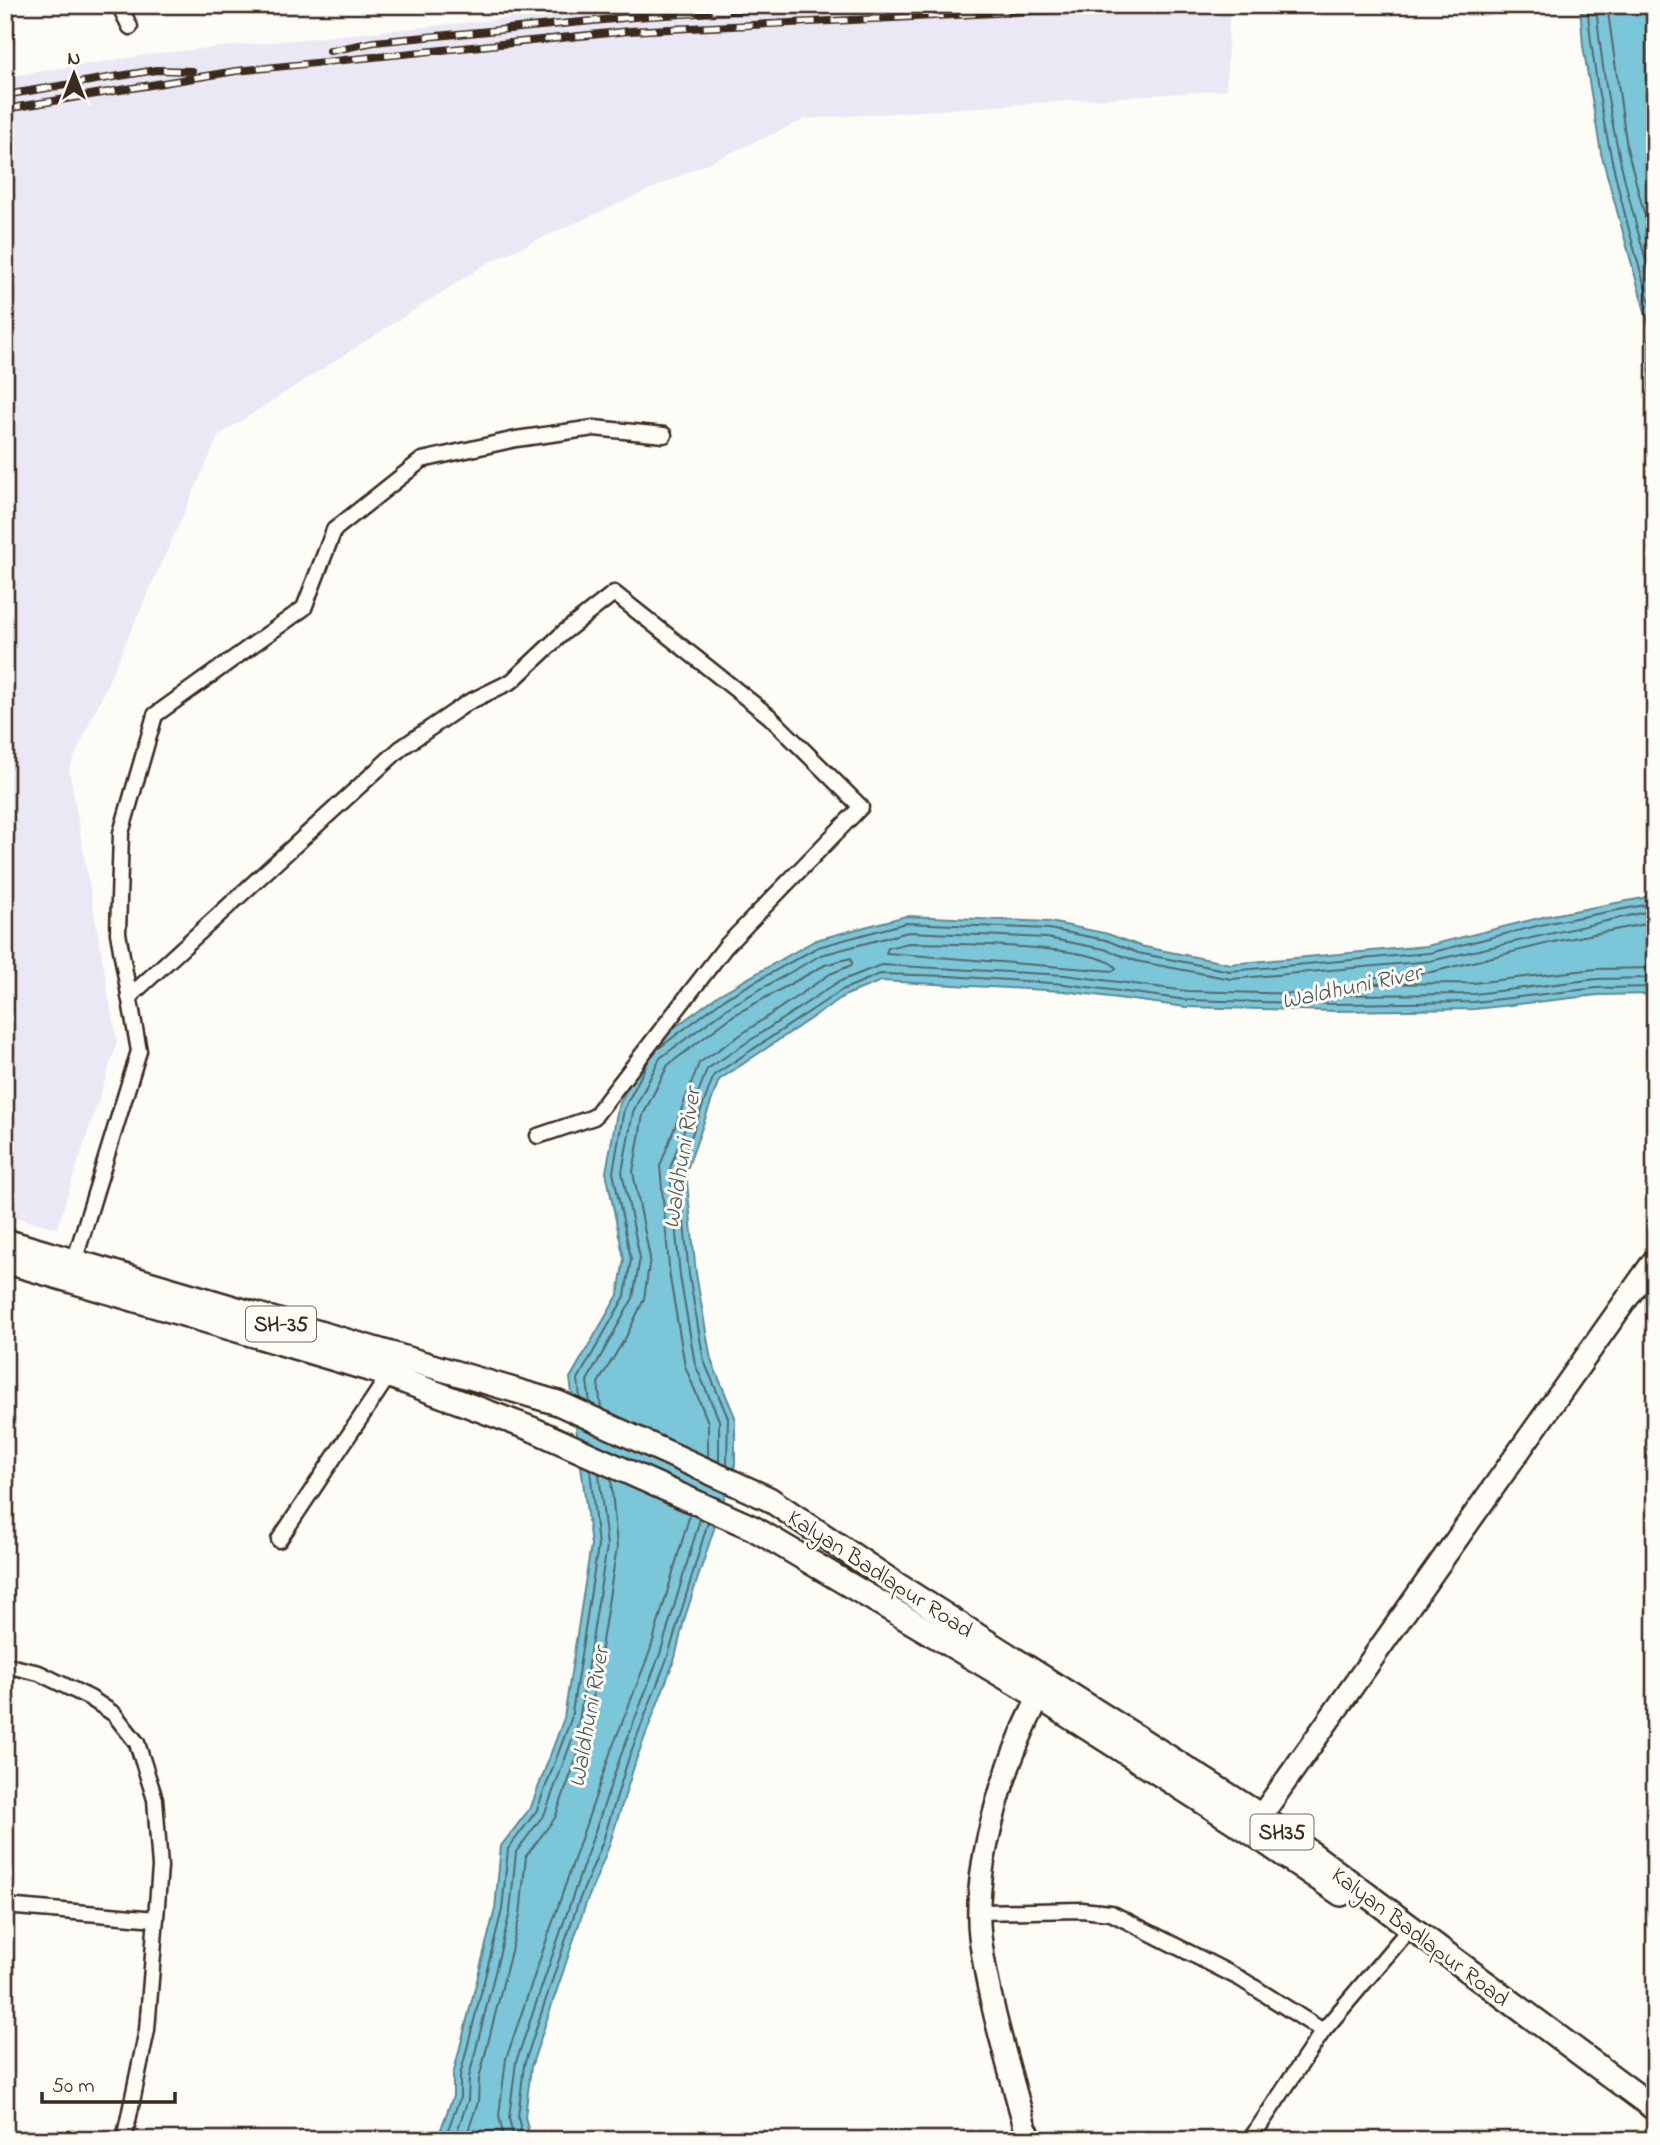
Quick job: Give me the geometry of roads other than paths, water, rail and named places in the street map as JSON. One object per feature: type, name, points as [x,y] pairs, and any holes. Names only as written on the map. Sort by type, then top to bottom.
[{"type":"main road","name":"Kalyan Badlapur Road","points":[[5,1241],[394,1367],[753,1528],[1044,1689]]},
{"type":"main road","name":"Kalyan Badlapur Road","points":[[5,1261],[394,1367],[558,1403],[769,1499],[1044,1689],[1255,1823],[1655,2109]]},
{"type":"main road","name":"Kalyan Badlapur Road","points":[[1406,1932],[1655,2127]]},
{"type":"street","points":[[119,5],[130,27]]},
{"type":"street","points":[[74,1262],[139,1051],[118,933],[121,834],[155,715],[304,608],[334,530],[422,460],[516,439],[594,428],[664,435]]},
{"type":"street","points":[[130,997],[401,748],[467,703],[512,681],[563,633],[614,593],[769,716],[861,807],[726,946],[594,1117],[538,1136]]},
{"type":"street","points":[[1255,1823],[1655,1259]]},
{"type":"street","points":[[279,1540],[394,1367]]},
{"type":"street","points":[[5,1665],[39,1673],[90,1698],[114,1714],[137,1743],[155,1799],[160,1867],[147,2030],[124,2140]]},
{"type":"street","points":[[1033,2140],[1025,2127],[996,2022],[980,1934],[982,1867],[1011,1757],[1044,1689]]},
{"type":"street","points":[[5,1906],[156,1919]]},
{"type":"street","points":[[981,1912],[1081,1910],[1111,1913],[1241,1979],[1324,2031]]},
{"type":"street","points":[[1250,2140],[1324,2031],[1406,1932]]},
{"type":"water","points":[[1580,5],[1655,5],[1655,462],[1649,421],[1649,326],[1601,153],[1583,46]]},
{"type":"water","name":"Waldhuni River","points":[[1655,891],[1655,994],[1598,995],[1475,1009],[1336,1011],[1186,1007],[1064,991],[881,981],[844,996],[719,1080],[686,1172],[696,1274],[711,1360],[735,1417],[735,1465],[684,1620],[675,1658],[636,1760],[609,1846],[585,1906],[531,2067],[525,2117],[531,2140],[437,2140],[453,2096],[453,2075],[495,1909],[501,1846],[531,1807],[564,1718],[591,1545],[570,1378],[618,1295],[624,1259],[606,1172],[618,1107],[648,1047],[720,994],[816,940],[906,916],[1050,922],[1108,934],[1140,946],[1230,964],[1427,946],[1547,916],[1643,898]]},
{"type":"railway","points":[[330,51],[374,42],[634,17],[831,5]]},
{"type":"railway","points":[[5,109],[236,71],[629,31],[1157,5]]},
{"type":"railway","points":[[5,95],[156,70],[192,71]]}]
